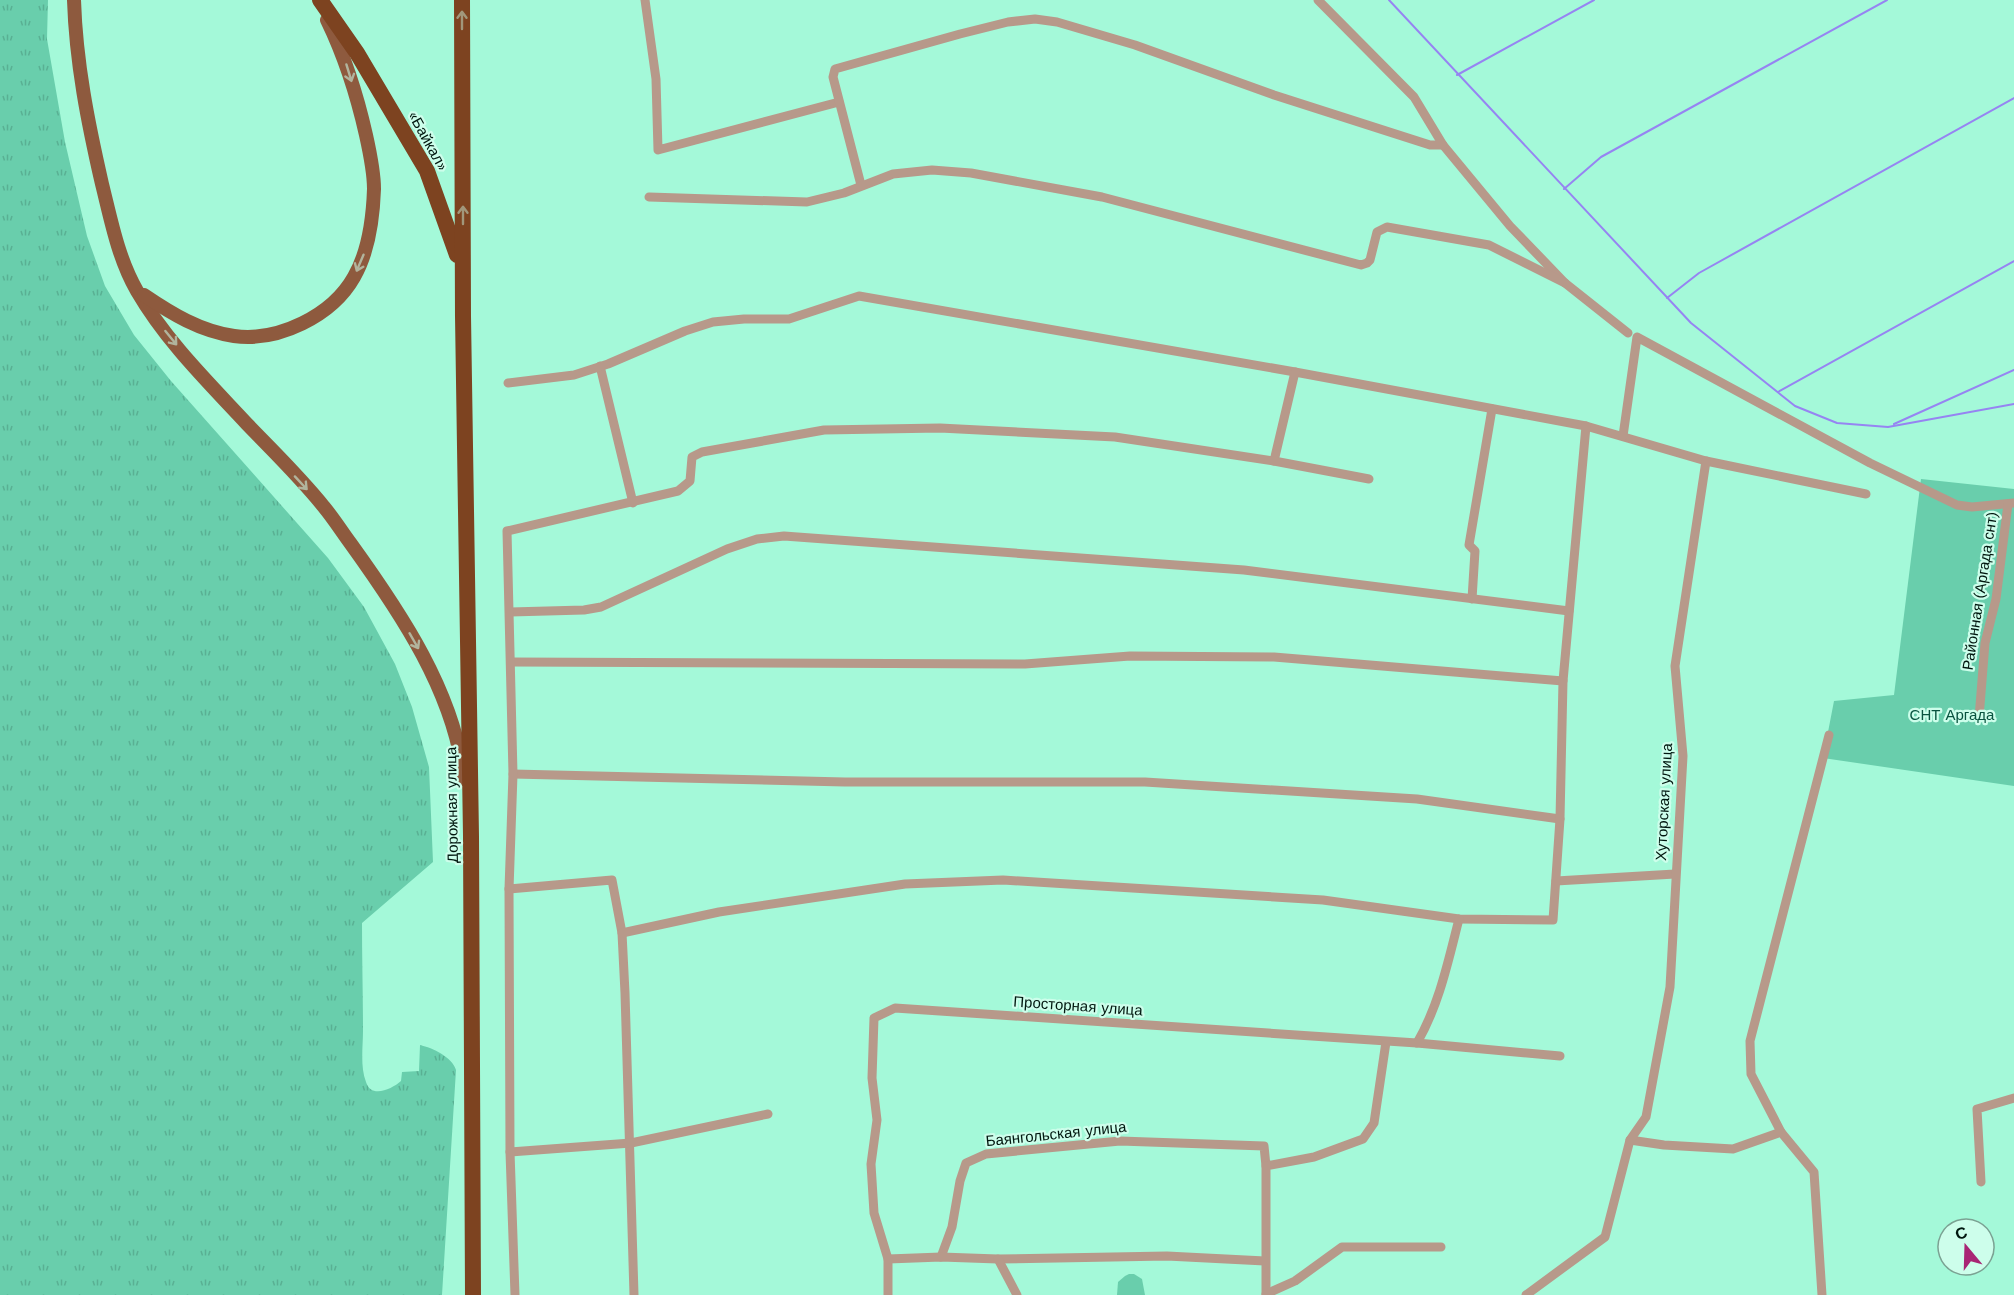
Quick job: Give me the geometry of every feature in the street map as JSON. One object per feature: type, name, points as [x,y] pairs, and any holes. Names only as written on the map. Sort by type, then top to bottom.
[{"type":"highway","name":"«Байкал»","points":[[319,0],[357,53],[427,171],[455,245],[463,316]]},
{"type":"highway","points":[[462,0],[463,316]]},
{"type":"highway","name":"Дорожная улица","points":[[463,316],[471,836],[473,1295]]},
{"type":"main road","points":[[74,0],[80,79],[90,133],[115,236],[126,268],[157,321],[190,362],[324,507],[384,589],[422,655],[456,733],[463,766],[471,836]]},
{"type":"main road","points":[[137,290],[189,323],[235,336],[255,337],[272,334],[307,321],[336,300],[354,278],[366,248],[372,218],[374,187],[371,156],[361,111],[344,54],[319,0]]},
{"type":"street","points":[[647,0],[656,79],[658,150],[839,102]]},
{"type":"street","points":[[1318,0],[1414,97],[1443,145],[1510,226],[1565,283],[1628,333]]},
{"type":"street","points":[[861,185],[833,77],[835,69],[970,31],[1008,22],[1035,19],[1057,22],[1135,45],[1274,96],[1430,145],[1443,145]]},
{"type":"street","points":[[649,197],[807,202],[844,193],[893,174],[932,170],[971,173],[1102,197],[1361,265],[1370,260],[1377,232],[1387,227],[1489,245],[1565,283]]},
{"type":"street","points":[[508,383],[574,375],[713,322],[789,319],[859,296],[1295,372],[1586,426],[1706,461],[1866,494]]},
{"type":"street","points":[[1623,436],[1637,337],[1870,463],[1957,505],[1972,507],[2011,503]]},
{"type":"street","points":[[600,366],[633,503]]},
{"type":"street","points":[[1274,461],[1295,372]]},
{"type":"street","points":[[1473,599],[1475,551],[1469,545],[1492,409]]},
{"type":"street","points":[[622,933],[719,912],[905,884],[1003,880],[1323,900],[1459,919],[1553,920],[1560,819],[1563,681],[1586,426]]},
{"type":"street","points":[[515,1295],[510,1152],[509,889],[513,774],[507,531],[678,491],[690,482],[692,457],[702,452],[824,430],[940,428],[1115,436],[1274,461],[1369,479]]},
{"type":"street","name":"Хуторская улица","points":[[1526,1295],[1605,1237],[1630,1140],[1646,1117],[1670,987],[1683,756],[1675,666],[1706,461]]},
{"type":"street","name":"Районная (Аргада снт)","points":[[1979,718],[1985,643],[1996,599],[2011,503]]},
{"type":"street","points":[[510,612],[584,610],[601,607],[727,549],[757,539],[784,536],[904,543],[1244,570],[1569,611]]},
{"type":"street","points":[[511,662],[1025,664],[1130,656],[1274,657],[1563,681]]},
{"type":"street","points":[[1822,1295],[1814,1172],[1781,1132],[1751,1074],[1750,1041],[1829,735]]},
{"type":"street","points":[[513,774],[844,782],[1145,782],[1417,799],[1560,819]]},
{"type":"street","points":[[1556,881],[1675,874]]},
{"type":"street","points":[[509,889],[612,880],[622,933],[633,1295]]},
{"type":"street","points":[[1416,1043],[1427,1025],[1437,1000],[1459,919]]},
{"type":"street","name":"Просторная улица","points":[[888,1295],[888,1259],[873,1203],[871,1164],[877,1120],[872,1078],[874,1018],[895,1008],[1416,1043],[1560,1056]]},
{"type":"street","points":[[1386,1041],[1374,1124],[1363,1139],[1314,1157],[1266,1166],[1266,1294],[1295,1281],[1342,1247],[1441,1248]]},
{"type":"street","points":[[1981,1182],[1977,1109],[2014,1098]]},
{"type":"street","points":[[510,1152],[630,1143],[768,1114]]},
{"type":"street","points":[[1630,1140],[1664,1145],[1733,1149],[1781,1132]]},
{"type":"street","name":"Баянгольская улица","points":[[941,1257],[952,1227],[960,1181],[966,1163],[986,1154],[1119,1141],[1264,1146],[1266,1166]]},
{"type":"street","points":[[888,1259],[1167,1256],[1265,1261]]},
{"type":"street","points":[[998,1259],[1017,1295]]},
{"type":"green space","points":[[0,0],[48,0],[47,39],[65,142],[87,236],[105,286],[134,335],[171,381],[328,558],[364,607],[395,664],[412,707],[429,767],[433,862],[362,923],[362,1063],[366,1082],[372,1090],[377,1091],[387,1089],[401,1081],[402,1072],[419,1071],[420,1045],[441,1054],[451,1061],[456,1070],[442,1295],[0,1295]]},
{"type":"green space","name":"СНТ Аргада","points":[[1921,479],[2014,489],[2014,786],[1823,758],[1834,701],[1894,695]]},
{"type":"green space","points":[[1129,1274],[1142,1279],[1145,1295],[1117,1295],[1118,1282]]},
{"type":"waterway","points":[[1389,0],[1691,323],[1795,406],[1837,423],[1888,427],[2014,404]]},
{"type":"waterway","points":[[1457,75],[1594,0]]},
{"type":"waterway","points":[[1564,189],[1601,157],[1887,0]]},
{"type":"waterway","points":[[1667,298],[1699,273],[2014,98]]},
{"type":"waterway","points":[[1778,392],[2014,261]]},
{"type":"waterway","points":[[1894,424],[2014,370]]}]
